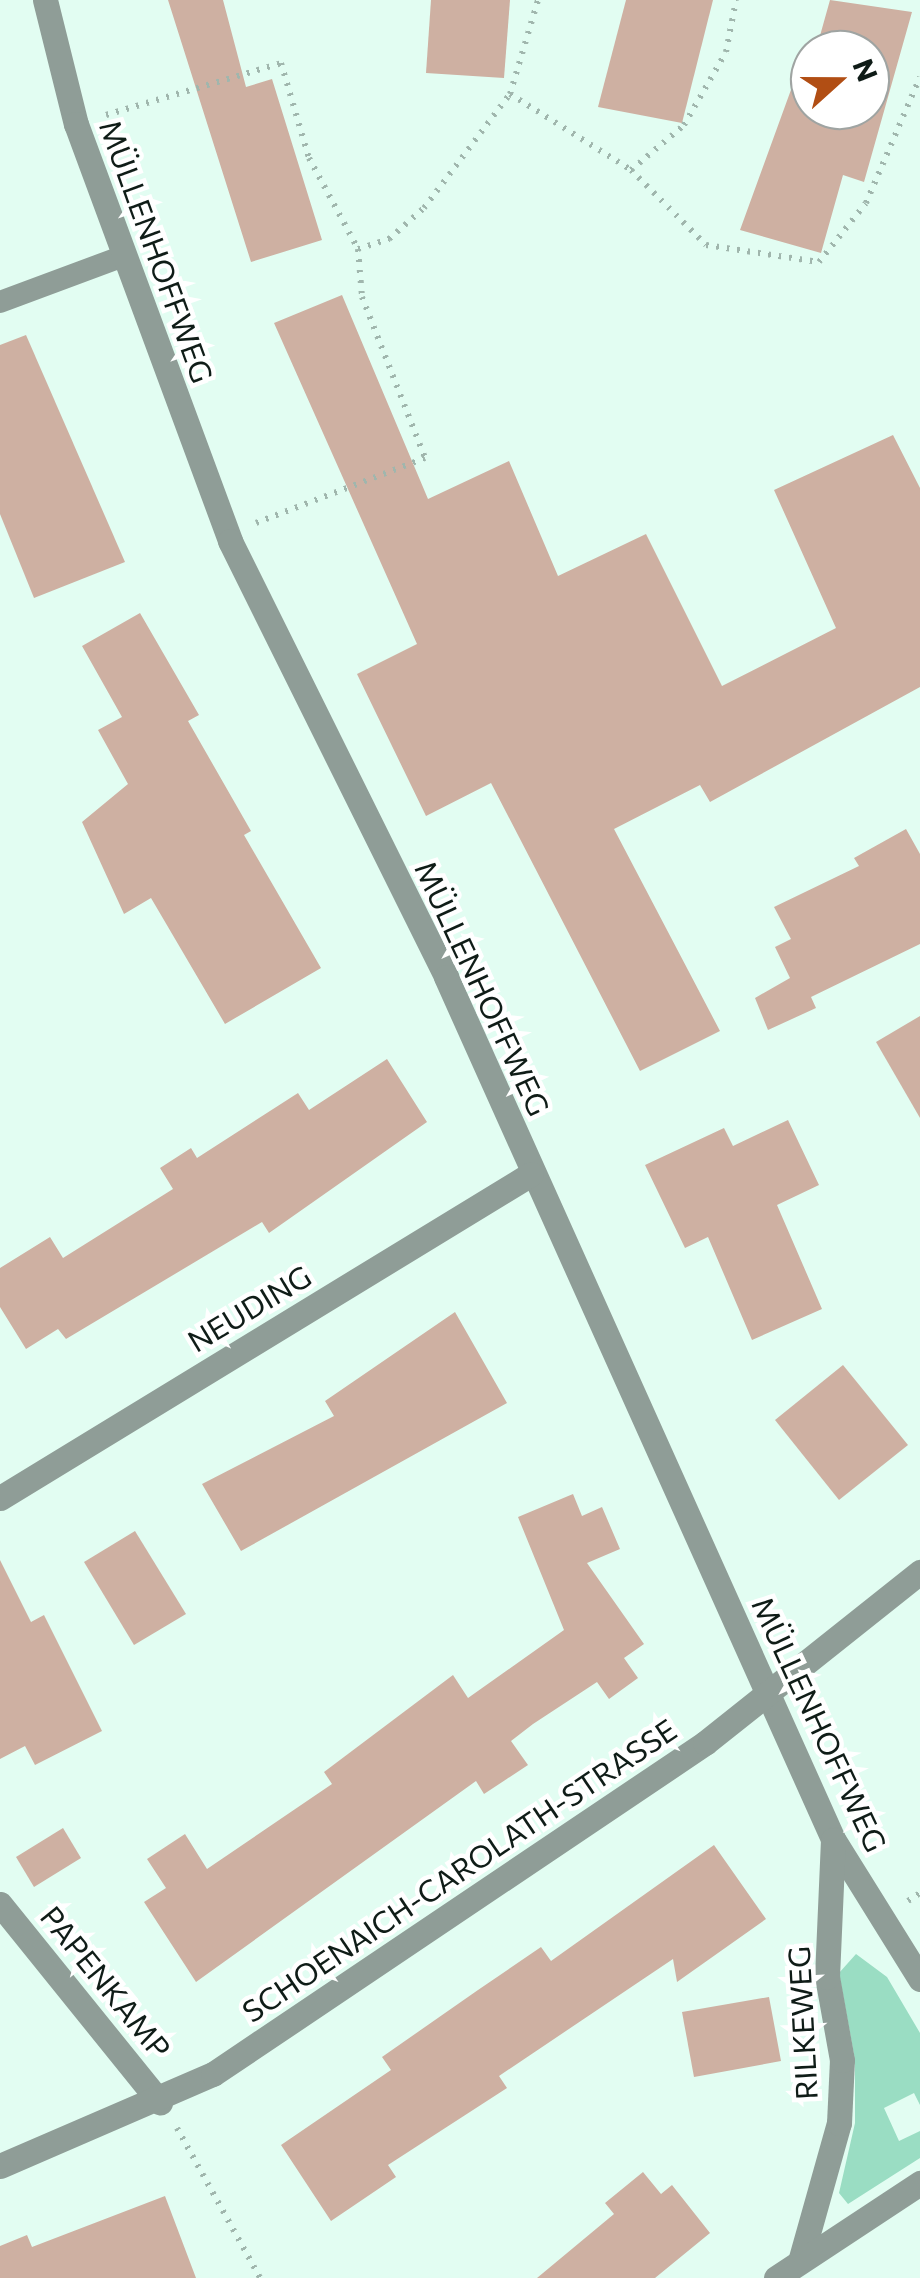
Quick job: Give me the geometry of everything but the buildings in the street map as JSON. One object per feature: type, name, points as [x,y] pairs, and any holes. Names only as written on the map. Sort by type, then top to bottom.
[{"type":"street","name":"MÜLLENHOFFWEG","points":[[45,0],[76,124],[227,534],[446,977],[678,1509],[771,1689],[833,1839],[920,1979]]},
{"type":"street","name":"NEUDING","points":[[0,1498],[531,1174]]},
{"type":"street","name":"SCHOENAICH-CAROLATH-STRASSE","points":[[0,2166],[160,2102],[689,1754],[920,1572]]},
{"type":"street","name":"RILKEWEG","points":[[801,2258],[839,2123],[842,2060],[827,1977],[833,1839]]},
{"type":"street","name":"PAPENKAMP","points":[[0,1904],[160,2102]]},
{"type":"street","points":[[776,2278],[920,2182]]},
{"type":"lane","points":[[0,302],[122,257]]},
{"type":"path","points":[[358,249],[388,238],[424,208],[510,94],[538,0]]},
{"type":"path","points":[[631,170],[684,125],[726,52],[736,0]]},
{"type":"path","points":[[76,124],[282,63],[309,158],[358,249],[362,297],[425,458],[227,534]]},
{"type":"path","points":[[510,94],[631,170],[706,245],[818,262],[866,202],[920,78]]},
{"type":"path","points":[[160,2102],[260,2278]]},
{"type":"green space","points":[[856,1954],[887,1977],[920,2033],[920,2105],[914,2093],[884,2108],[899,2141],[920,2131],[920,2158],[848,2204],[839,2193],[855,2123],[855,2060],[839,1973]]}]
